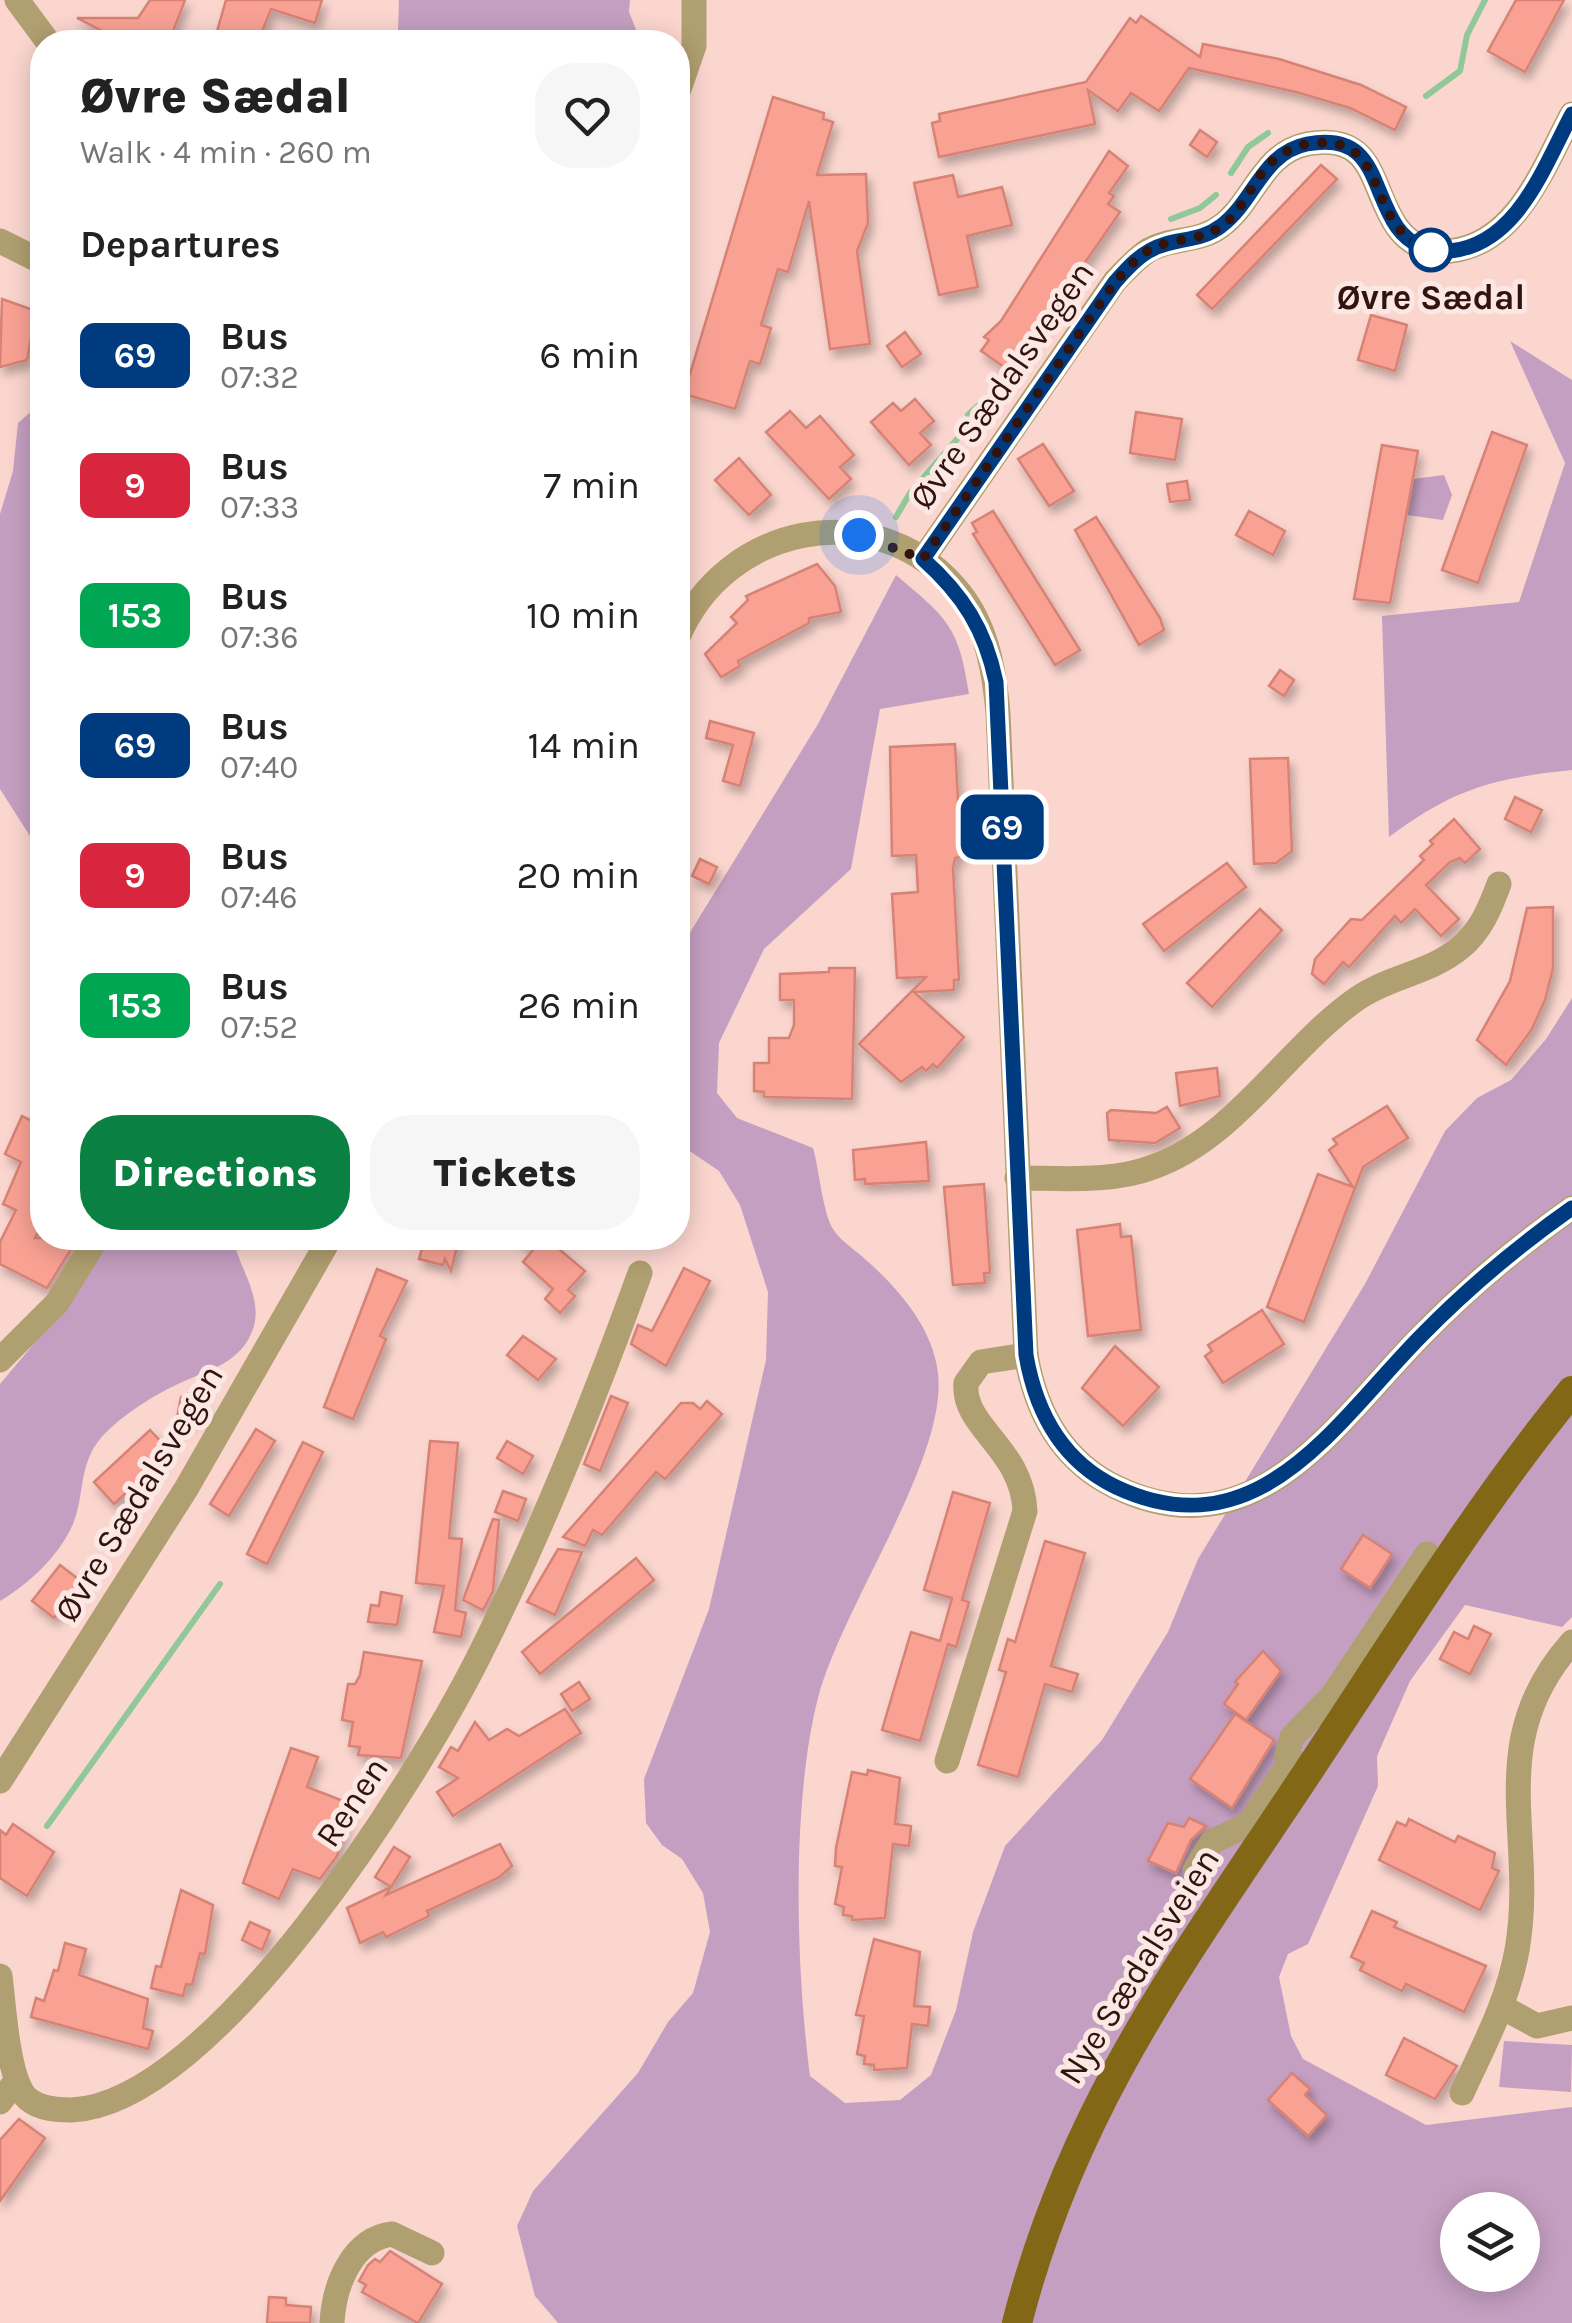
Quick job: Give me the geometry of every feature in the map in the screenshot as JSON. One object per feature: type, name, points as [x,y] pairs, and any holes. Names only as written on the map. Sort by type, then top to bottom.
[{"type":"main road","name":"Nye Sædalsveien","points":[[1017,2323],[1064,2176],[1142,2020],[1299,1767],[1572,1391]]},
{"type":"street","points":[[17,0],[39,30]]},
{"type":"street","points":[[690,58],[694,46],[694,0]]},
{"type":"street","name":"Øvre Sædalsvegen","points":[[923,559],[1115,282],[1150,250],[1209,235],[1228,221],[1270,162],[1287,150],[1316,143],[1344,145],[1362,157],[1376,176],[1397,227],[1415,244],[1439,253],[1477,245],[1518,210],[1572,114]]},
{"type":"street","points":[[0,241],[30,256]]},
{"type":"street","name":"Øvre Sædalsvegen","points":[[690,613],[710,586],[744,554],[761,546],[815,534],[880,540],[923,559],[954,586],[970,609],[986,644],[996,682],[1026,1355],[1038,1404],[1048,1425],[1080,1465],[1104,1481],[1152,1500],[1180,1505],[1233,1500],[1284,1476],[1316,1448],[1455,1301],[1572,1208]]},
{"type":"street","points":[[1017,1178],[1126,1174],[1154,1167],[1185,1150],[1216,1129],[1356,999],[1460,948],[1478,931],[1499,884]]},
{"type":"street","points":[[0,1360],[57,1303],[89,1250]]},
{"type":"street","name":"Øvre Sædalsvegen","points":[[0,1780],[186,1490],[323,1250]]},
{"type":"street","name":"Renen","points":[[16,2081],[27,2098],[63,2110],[94,2109],[125,2098],[197,2043],[230,2011],[322,1904],[398,1799],[479,1657],[580,1429],[640,1274]]},
{"type":"street","points":[[946,1761],[1025,1511],[1020,1477],[998,1442],[968,1409],[966,1383],[981,1362],[1026,1355]]},
{"type":"street","name":"Nye Sædalsveien","points":[[1195,1870],[1212,1842],[1249,1824],[1299,1767],[1287,1746],[1292,1737],[1333,1694],[1427,1554]]},
{"type":"street","points":[[1462,2093],[1502,2007],[1522,1914],[1517,1752],[1544,1684],[1572,1642]]},
{"type":"street","points":[[0,1976],[16,2081],[0,2102]]},
{"type":"street","points":[[1502,2007],[1537,2026],[1572,2018]]},
{"type":"street","points":[[332,2323],[352,2258],[364,2243],[392,2234],[432,2253]]},
{"type":"shaded area","points":[[399,0],[630,0],[629,12],[636,30],[398,30]]},
{"type":"shaded area","points":[[1510,341],[1572,380],[1572,770],[1519,777],[1475,789],[1433,807],[1389,837],[1382,616],[1519,602],[1565,463]]},
{"type":"shaded area","points":[[30,412],[30,836],[0,789],[0,514],[13,471],[18,423]]},
{"type":"shaded area","points":[[1444,475],[1452,495],[1443,520],[1407,515],[1413,479]]},
{"type":"shaded area","points":[[896,575],[948,625],[961,653],[969,694],[880,709],[851,869],[764,949],[719,1043],[717,1093],[737,1118],[813,1148],[833,1229],[890,1283],[912,1310],[935,1356],[937,1408],[927,1447],[830,1661],[818,1698],[803,1786],[800,1836],[799,1937],[810,2076],[845,2103],[900,2100],[931,2075],[956,2010],[973,1932],[1005,1846],[1102,1740],[1168,1632],[1198,1559],[1365,1284],[1445,1131],[1477,1098],[1511,1080],[1546,1039],[1572,998],[1572,1617],[1562,1627],[1465,1605],[1410,1681],[1377,1756],[1378,1786],[1308,1944],[1288,1954],[1279,1977],[1291,2036],[1303,2059],[1426,2125],[1572,2107],[1572,2323],[558,2323],[535,2296],[517,2226],[533,2191],[638,2073],[668,2022],[693,1993],[710,1932],[703,1893],[682,1859],[662,1845],[646,1823],[644,1779],[709,1609],[766,1360],[768,1292],[740,1205],[719,1171],[690,1151],[690,932],[818,724]]},
{"type":"shaded area","points":[[98,1250],[236,1250],[256,1314],[249,1339],[233,1357],[157,1395],[104,1434],[87,1463],[67,1536],[42,1568],[0,1601],[0,1384],[52,1322]]},
{"type":"shaded area","points":[[1504,2041],[1572,2045],[1571,2092],[1499,2087]]},
{"type":"building","points":[[150,0],[185,0],[174,30],[100,30],[77,18],[138,18]]},
{"type":"building","points":[[226,0],[322,0],[315,23],[271,9],[263,30],[217,30]]},
{"type":"building","points":[[1516,0],[1564,0],[1525,72],[1488,51]]},
{"type":"building","points":[[1141,16],[1200,57],[1203,44],[1279,59],[1361,85],[1406,107],[1395,130],[1350,108],[1189,68],[1159,111],[1131,93],[1118,111],[1088,90],[1095,124],[939,157],[932,123],[940,121],[939,114],[1086,82],[1130,18],[1136,23]]},
{"type":"building","points":[[773,97],[824,113],[823,119],[833,122],[817,175],[866,174],[868,223],[857,251],[870,344],[830,349],[809,201],[788,272],[778,269],[761,325],[771,328],[760,364],[750,361],[735,409],[690,396],[690,374]]},
{"type":"building","points":[[1200,130],[1217,142],[1207,157],[1190,145]]},
{"type":"building","points":[[1109,151],[1128,166],[1109,193],[1114,196],[1108,204],[1120,212],[1010,371],[981,351],[989,340],[984,337],[1001,321]]},
{"type":"building","points":[[1321,165],[1337,179],[1212,309],[1197,295]]},
{"type":"building","points":[[953,175],[958,197],[1002,187],[1012,225],[967,236],[978,287],[939,295],[914,183]]},
{"type":"building","points":[[2,299],[30,309],[30,344],[27,360],[0,367]]},
{"type":"building","points":[[1371,315],[1407,325],[1395,371],[1358,360]]},
{"type":"building","points":[[905,332],[921,354],[902,367],[887,346]]},
{"type":"building","points":[[915,399],[934,421],[920,433],[931,445],[909,465],[871,422],[893,403],[901,411]]},
{"type":"building","points":[[790,411],[806,428],[820,416],[854,455],[840,467],[851,479],[829,499],[766,432]]},
{"type":"building","points":[[1136,412],[1182,419],[1175,460],[1130,453]]},
{"type":"building","points":[[1492,432],[1527,445],[1478,583],[1442,570]]},
{"type":"building","points":[[1043,444],[1074,491],[1049,506],[1018,459]]},
{"type":"building","points":[[1382,445],[1418,451],[1390,603],[1354,599]]},
{"type":"building","points":[[739,458],[771,495],[749,515],[715,480]]},
{"type":"building","points":[[1187,481],[1190,500],[1170,502],[1167,484]]},
{"type":"building","points":[[993,511],[1080,650],[1055,665],[973,534],[977,532],[972,523]]},
{"type":"building","points":[[1249,511],[1285,531],[1273,555],[1236,535]]},
{"type":"building","points":[[1096,517],[1160,618],[1164,630],[1139,645],[1075,530]]},
{"type":"building","points":[[817,564],[835,586],[841,612],[809,618],[809,623],[738,661],[740,666],[721,677],[705,654],[737,623],[731,617],[748,600],[746,596]]},
{"type":"building","points":[[1280,670],[1294,680],[1284,696],[1269,686]]},
{"type":"building","points":[[710,721],[754,733],[740,786],[723,781],[733,745],[706,738]]},
{"type":"building","points":[[955,744],[961,857],[955,858],[953,868],[959,980],[954,980],[954,990],[914,992],[964,1037],[937,1068],[933,1064],[926,1071],[922,1067],[901,1082],[859,1044],[926,977],[897,978],[892,894],[918,892],[916,855],[892,856],[890,747]]},
{"type":"building","points":[[1288,758],[1292,851],[1276,863],[1254,864],[1250,759]]},
{"type":"building","points":[[1515,797],[1542,810],[1531,832],[1505,819]]},
{"type":"building","points":[[1454,819],[1480,849],[1465,863],[1460,858],[1450,862],[1426,885],[1459,919],[1441,936],[1415,909],[1401,923],[1395,916],[1349,967],[1343,962],[1324,984],[1312,974],[1315,959],[1351,919],[1362,920],[1424,860],[1420,856],[1433,844],[1430,841]]},
{"type":"building","points":[[700,859],[717,867],[709,884],[692,876]]},
{"type":"building","points":[[1227,863],[1246,887],[1164,951],[1143,924]]},
{"type":"building","points":[[1553,907],[1553,968],[1545,1000],[1532,1029],[1506,1065],[1477,1040],[1510,981],[1527,908]]},
{"type":"building","points":[[1260,909],[1282,930],[1212,1007],[1187,983]]},
{"type":"building","points":[[829,968],[855,968],[852,1099],[764,1097],[764,1092],[754,1091],[754,1063],[769,1063],[769,1038],[789,1038],[794,1025],[794,1000],[780,1000],[780,974],[829,972]]},
{"type":"building","points":[[1217,1068],[1220,1096],[1180,1106],[1176,1073]]},
{"type":"building","points":[[1387,1106],[1408,1138],[1363,1167],[1304,1322],[1267,1307],[1318,1174],[1353,1187],[1329,1150],[1337,1144],[1333,1139]]},
{"type":"building","points":[[1167,1107],[1180,1128],[1155,1143],[1109,1140],[1107,1113],[1111,1110],[1156,1113]]},
{"type":"building","points":[[22,1116],[30,1120],[30,1250],[71,1250],[47,1288],[0,1264],[0,1242],[16,1210],[3,1204],[21,1162],[5,1154]]},
{"type":"building","points":[[926,1142],[929,1181],[865,1184],[865,1179],[855,1180],[853,1150]]},
{"type":"building","points":[[984,1184],[990,1273],[984,1273],[985,1283],[953,1285],[944,1187]]},
{"type":"building","points":[[1120,1224],[1121,1237],[1131,1236],[1141,1330],[1088,1336],[1077,1230]]},
{"type":"building","points":[[422,1250],[456,1250],[451,1271],[445,1259],[443,1265],[419,1259]]},
{"type":"building","points":[[533,1250],[560,1250],[585,1271],[568,1290],[575,1296],[560,1313],[545,1299],[553,1289],[523,1262]]},
{"type":"building","points":[[684,1268],[710,1281],[666,1366],[631,1344],[638,1325],[652,1331]]},
{"type":"building","points":[[377,1269],[407,1281],[380,1336],[386,1339],[353,1419],[324,1407]]},
{"type":"building","points":[[1262,1310],[1284,1344],[1223,1383],[1205,1356],[1212,1351],[1208,1345]]},
{"type":"building","points":[[523,1336],[556,1359],[538,1380],[507,1355]]},
{"type":"building","points":[[1115,1346],[1159,1387],[1123,1426],[1082,1388]]},
{"type":"building","points":[[195,1390],[206,1411],[175,1428],[181,1397]]},
{"type":"building","points":[[611,1396],[628,1403],[600,1471],[584,1464]]},
{"type":"building","points":[[707,1401],[722,1414],[665,1479],[656,1472],[602,1535],[593,1530],[585,1546],[563,1537],[681,1403],[693,1403],[700,1409]]},
{"type":"building","points":[[256,1429],[275,1441],[229,1516],[210,1504]]},
{"type":"building","points":[[150,1430],[163,1444],[153,1454],[160,1462],[114,1504],[94,1482]]},
{"type":"building","points":[[430,1441],[458,1443],[449,1538],[462,1539],[455,1610],[466,1613],[461,1637],[434,1632],[444,1586],[416,1583]]},
{"type":"building","points":[[507,1441],[533,1456],[523,1474],[497,1458]]},
{"type":"building","points":[[303,1442],[323,1452],[267,1564],[247,1554]]},
{"type":"building","points":[[503,1491],[526,1499],[518,1521],[495,1512]]},
{"type":"building","points":[[953,1492],[990,1503],[962,1600],[969,1602],[956,1647],[948,1644],[920,1741],[882,1730],[911,1632],[940,1641],[952,1598],[924,1590]]},
{"type":"building","points":[[493,1519],[499,1520],[493,1591],[483,1610],[463,1600]]},
{"type":"building","points":[[1363,1535],[1392,1554],[1370,1588],[1341,1569]]},
{"type":"building","points":[[1045,1541],[1085,1553],[1051,1666],[1078,1674],[1072,1692],[1045,1684],[1018,1777],[978,1765],[1006,1672],[999,1670],[1008,1639],[1015,1642]]},
{"type":"building","points":[[558,1549],[582,1552],[555,1615],[527,1602]]},
{"type":"building","points":[[636,1558],[654,1580],[540,1674],[522,1652]]},
{"type":"building","points":[[60,1565],[82,1582],[54,1618],[32,1601]]},
{"type":"building","points":[[381,1592],[402,1596],[397,1625],[368,1622],[371,1605],[379,1606]]},
{"type":"building","points":[[1474,1626],[1491,1634],[1470,1674],[1440,1659],[1454,1632],[1468,1639]]},
{"type":"building","points":[[1263,1651],[1281,1671],[1246,1720],[1224,1704],[1238,1684],[1235,1682]]},
{"type":"building","points":[[364,1652],[422,1661],[401,1758],[358,1755],[360,1747],[349,1746],[353,1722],[342,1720],[348,1684],[355,1684],[360,1675]]},
{"type":"building","points":[[579,1682],[590,1699],[572,1711],[561,1694]]},
{"type":"building","points":[[565,1709],[581,1733],[453,1816],[437,1792],[458,1778],[439,1767],[451,1747],[458,1751],[475,1722],[489,1740],[507,1729],[519,1736]]},
{"type":"building","points":[[1235,1714],[1274,1740],[1232,1808],[1190,1779]]},
{"type":"building","points":[[291,1748],[318,1757],[307,1787],[351,1804],[337,1856],[320,1879],[293,1869],[279,1899],[243,1883]]},
{"type":"building","points":[[868,1770],[900,1778],[895,1824],[911,1826],[909,1846],[893,1844],[885,1918],[852,1920],[852,1916],[843,1915],[844,1907],[835,1904],[842,1867],[835,1866],[836,1848],[852,1772],[867,1775]]},
{"type":"building","points":[[1189,1818],[1206,1826],[1191,1840],[1176,1873],[1148,1861],[1168,1823],[1184,1827]]},
{"type":"building","points":[[1409,1819],[1455,1842],[1458,1836],[1495,1853],[1492,1868],[1499,1871],[1480,1910],[1379,1860],[1397,1822],[1406,1826]]},
{"type":"building","points":[[13,1824],[54,1852],[27,1896],[0,1878],[0,1830],[6,1835]]},
{"type":"building","points":[[500,1844],[512,1866],[498,1878],[427,1911],[429,1916],[386,1937],[383,1932],[360,1943],[347,1908],[391,1887],[375,1877],[394,1847],[410,1857],[386,1895]]},
{"type":"building","points":[[181,1890],[213,1905],[205,1954],[200,1953],[192,1985],[186,1984],[183,1996],[151,1988],[156,1966],[161,1967]]},
{"type":"building","points":[[1372,1911],[1397,1922],[1394,1927],[1486,1966],[1464,2012],[1406,1984],[1402,1991],[1360,1970],[1364,1963],[1351,1957]]},
{"type":"building","points":[[250,1922],[270,1931],[262,1950],[242,1940]]},
{"type":"building","points":[[874,1939],[920,1952],[914,2006],[930,2007],[928,2026],[912,2024],[907,2068],[874,2070],[874,2065],[864,2064],[865,2056],[857,2054],[864,2016],[856,2015]]},
{"type":"building","points":[[65,1943],[86,1949],[79,1975],[148,1999],[143,2028],[153,2031],[148,2049],[31,2017],[36,1998],[44,2001],[54,1970],[58,1971]]},
{"type":"building","points":[[1404,2038],[1457,2066],[1435,2099],[1386,2075]]},
{"type":"building","points":[[1292,2073],[1310,2089],[1305,2095],[1327,2115],[1308,2136],[1268,2100]]},
{"type":"building","points":[[19,2119],[45,2138],[0,2201],[0,2140]]},
{"type":"building","points":[[390,2251],[442,2284],[418,2323],[362,2292],[366,2285],[359,2281],[368,2265],[375,2259],[380,2262]]},
{"type":"building","points":[[269,2297],[286,2298],[286,2305],[311,2307],[310,2323],[267,2323]]},
{"type":"waterway","points":[[1426,96],[1460,71],[1467,35],[1485,0]]},
{"type":"waterway","points":[[1231,173],[1248,147],[1268,133]]},
{"type":"waterway","points":[[1171,219],[1200,208],[1216,195]]},
{"type":"waterway","points":[[968,415],[986,398]]},
{"type":"waterway","points":[[896,517],[910,493],[958,438]]},
{"type":"waterway","points":[[47,1826],[220,1584]]},
{"type":"bus line","name":"69","points":[[1572,114],[1525,202],[1500,230],[1477,245],[1439,253],[1415,244],[1397,227],[1376,176],[1362,157],[1344,145],[1326,142],[1287,150],[1270,162],[1228,221],[1209,235],[1150,250],[1115,282],[923,559],[954,586],[970,609],[981,630],[996,682],[1026,1355],[1038,1404],[1048,1425],[1080,1465],[1128,1493],[1180,1505],[1233,1500],[1258,1491],[1284,1476],[1316,1448],[1455,1301],[1572,1208]]},
{"type":"place","name":"Øvre Sædal","points":[[1431,250]]},
{"type":"route","points":[[859,535],[901,547],[923,559],[1115,282],[1150,250],[1209,235],[1228,221],[1270,162],[1287,150],[1326,142],[1344,145],[1362,157],[1376,176],[1397,227],[1415,244],[1439,253],[1431,250]]}]
